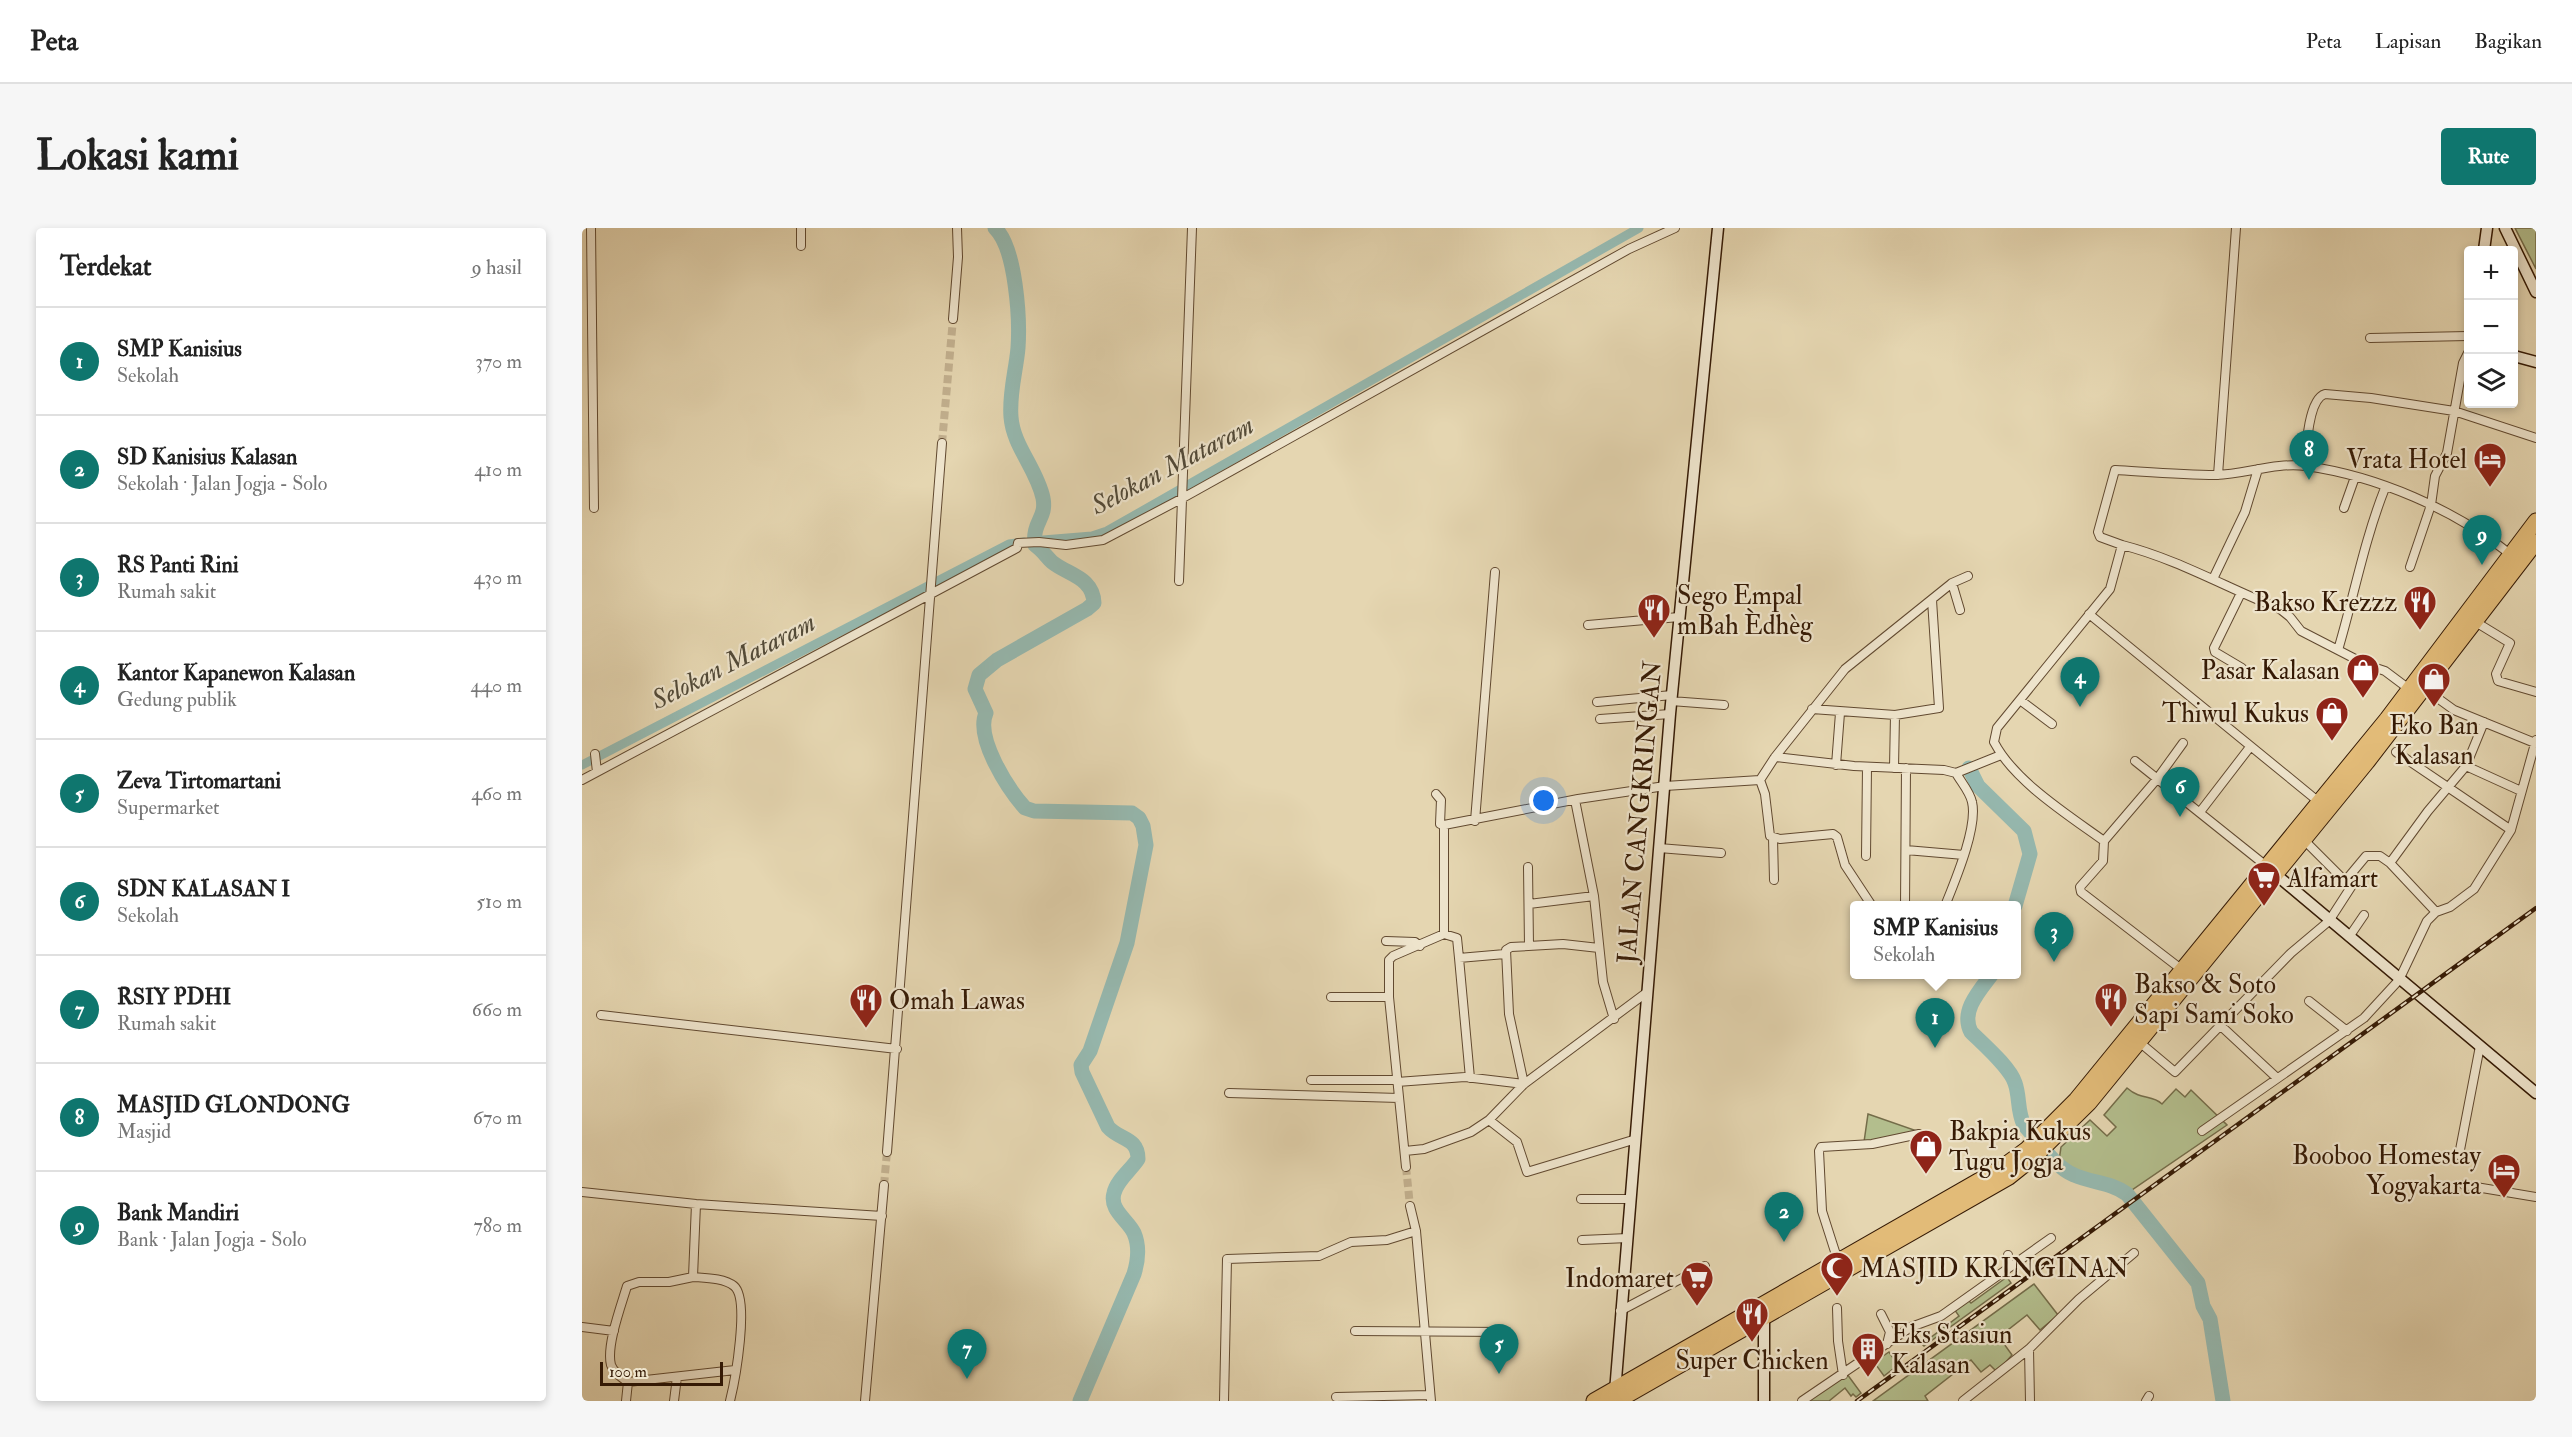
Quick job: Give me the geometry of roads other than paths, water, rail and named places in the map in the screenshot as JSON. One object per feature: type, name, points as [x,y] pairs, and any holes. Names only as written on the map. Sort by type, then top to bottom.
[{"type":"highway","points":[[2417,689],[2510,554],[2536,521]]},
{"type":"highway","points":[[1594,1401],[1616,1397],[1761,1311],[2003,1180],[2058,1128],[2089,1103],[2270,869],[2536,542]]},
{"type":"highway","points":[[2058,1128],[2076,1100],[2181,969],[2270,869],[2303,839],[2318,809]]},
{"type":"highway","points":[[1761,1311],[1838,1261],[2031,1153]]},
{"type":"main road","name":"JALAN CANGKRINGAN","points":[[1616,1397],[1620,1311],[1631,1199],[1633,1140],[1670,714],[1718,228]]},
{"type":"main road","points":[[2485,246],[2487,228]]},
{"type":"main road","points":[[2505,228],[2536,292]]},
{"type":"main road","points":[[2518,357],[2536,362]]},
{"type":"main road","points":[[2270,869],[2399,981],[2536,1093]]},
{"type":"main road","points":[[1761,1311],[1764,1401]]},
{"type":"street","points":[[591,228],[594,508]]},
{"type":"street","points":[[801,228],[801,246]]},
{"type":"street","points":[[953,320],[958,256],[957,228]]},
{"type":"street","points":[[1179,581],[1192,228]]},
{"type":"street","points":[[582,780],[931,591],[1017,548],[1018,543],[1066,545],[1103,540],[1629,249],[1675,228]]},
{"type":"street","points":[[2218,475],[2236,228]]},
{"type":"street","points":[[2370,338],[2464,336]]},
{"type":"street","points":[[2410,567],[2431,505],[2435,477],[2446,453],[2463,363],[2468,354]]},
{"type":"street","points":[[2305,466],[2307,435],[2315,402],[2321,395],[2371,398],[2454,411],[2536,438]]},
{"type":"street","points":[[887,1152],[897,1049],[942,443]]},
{"type":"street","points":[[2202,1131],[2347,1031],[2364,1018],[2399,981],[2421,930],[2436,912],[2450,907],[2474,889],[2511,830],[2536,741],[2454,711],[2385,671],[2367,665],[2301,631],[2290,616],[2280,609],[2144,551],[2100,537],[2097,532],[2115,470],[2218,475],[2258,469],[2305,466],[2355,477],[2431,505],[2510,554]]},
{"type":"street","points":[[2213,579],[2245,512],[2258,469]]},
{"type":"street","points":[[2344,508],[2355,477]]},
{"type":"street","points":[[2338,650],[2355,592],[2362,553],[2385,488]]},
{"type":"street","points":[[2104,841],[2052,803],[2001,755],[1994,742],[1994,733],[2110,589],[2122,545]]},
{"type":"street","points":[[1475,821],[1495,572]]},
{"type":"street","points":[[1760,780],[1775,757],[1845,669],[1952,583],[1968,576]]},
{"type":"street","points":[[1952,583],[1960,610]]},
{"type":"street","points":[[2241,593],[2214,651],[2242,668]]},
{"type":"street","points":[[1812,709],[1895,716],[1939,708],[1932,600]]},
{"type":"street","points":[[2089,614],[2250,747],[2318,809]]},
{"type":"street","points":[[1588,625],[1680,617]]},
{"type":"street","points":[[2474,621],[2510,643],[2511,647],[2496,674],[2498,681],[2536,692]]},
{"type":"street","points":[[1597,702],[1672,698],[1724,705]]},
{"type":"street","points":[[2020,700],[2052,724]]},
{"type":"street","points":[[1836,765],[1840,713]]},
{"type":"street","points":[[1600,719],[1670,714]]},
{"type":"street","points":[[1894,768],[1895,716]]},
{"type":"street","points":[[2390,863],[2466,766],[2484,722]]},
{"type":"street","points":[[2181,969],[2081,892],[2080,887],[2103,861],[2104,841],[2157,779],[2183,743]]},
{"type":"street","points":[[2200,812],[2250,747]]},
{"type":"street","points":[[2396,752],[2511,830]]},
{"type":"street","points":[[595,754],[597,770]]},
{"type":"street","points":[[1775,757],[1836,765],[1956,773],[2001,755]]},
{"type":"street","points":[[2135,761],[2270,869]]},
{"type":"street","points":[[2466,766],[2521,791]]},
{"type":"street","points":[[1866,856],[1867,767]]},
{"type":"street","points":[[1905,901],[1906,768]]},
{"type":"street","points":[[1947,901],[1964,855],[1972,801],[1956,773]]},
{"type":"street","points":[[1436,794],[1441,800],[1440,824],[1444,825],[1475,821],[1575,800],[1665,786],[1760,780]]},
{"type":"street","points":[[1760,780],[1765,794],[1769,834],[1773,838],[1774,879]]},
{"type":"street","points":[[1575,800],[1594,896],[1603,982],[1614,1019]]},
{"type":"street","points":[[1444,825],[1444,934]]},
{"type":"street","points":[[1773,838],[1833,834],[1837,837],[1845,865],[1869,901]]},
{"type":"street","points":[[2138,1041],[2175,1072],[2291,953],[2329,921],[2351,888],[2346,880],[2303,839]]},
{"type":"street","points":[[1659,848],[1721,853]]},
{"type":"street","points":[[1906,850],[1964,855]]},
{"type":"street","points":[[2346,880],[2366,856],[2380,856],[2390,863],[2436,912]]},
{"type":"street","points":[[1528,867],[1529,946]]},
{"type":"street","points":[[1529,904],[1594,896]]},
{"type":"street","points":[[2349,938],[2364,915]]},
{"type":"street","points":[[1406,1167],[1389,997],[1390,958],[1444,934],[1457,938],[1470,1078]]},
{"type":"street","points":[[1386,941],[1415,942],[1420,946]]},
{"type":"street","points":[[1524,1084],[1509,1014],[1505,954],[1511,947],[1563,944],[1599,948]]},
{"type":"street","points":[[1459,958],[1505,954]]},
{"type":"street","points":[[1405,1151],[1424,1149],[1451,1141],[1489,1120],[1524,1084],[1646,993]]},
{"type":"street","points":[[1331,997],[1389,997]]},
{"type":"street","points":[[2309,1001],[2347,1031]]},
{"type":"street","points":[[601,1015],[897,1049]]},
{"type":"street","points":[[2221,1026],[2277,1078]]},
{"type":"street","points":[[2459,1155],[2480,1046]]},
{"type":"street","points":[[1311,1080],[1397,1081],[1437,1077],[1524,1084]]},
{"type":"street","points":[[1228,1093],[1399,1098]]},
{"type":"street","points":[[1489,1120],[1517,1142],[1527,1172],[1633,1140]]},
{"type":"street","points":[[1838,1261],[1822,1211],[1819,1151],[1821,1147],[1872,1144],[1919,1134]]},
{"type":"street","points":[[865,1401],[884,1185]]},
{"type":"street","points":[[2464,1185],[2536,1197]]},
{"type":"street","points":[[582,1192],[696,1204],[882,1216]]},
{"type":"street","points":[[1581,1199],[1631,1199]]},
{"type":"street","points":[[693,1277],[696,1204]]},
{"type":"street","points":[[1336,1397],[1431,1398],[1423,1330],[1416,1232],[1410,1206]]},
{"type":"street","points":[[1224,1401],[1227,1259],[1319,1256],[1351,1242],[1387,1240],[1416,1232]]},
{"type":"street","points":[[1582,1240],[1628,1238]]},
{"type":"street","points":[[1802,1401],[1911,1327],[1941,1316],[2051,1238]]},
{"type":"street","points":[[1963,1401],[2029,1349],[2079,1299],[2134,1253]]},
{"type":"street","points":[[2008,1255],[2008,1267]]},
{"type":"street","points":[[1620,1311],[1706,1266]]},
{"type":"street","points":[[730,1401],[735,1371],[740,1323],[740,1293],[727,1282],[693,1277],[669,1282],[630,1284],[614,1331],[612,1368],[628,1382],[735,1371]]},
{"type":"street","points":[[1837,1308],[1838,1341],[1843,1375]]},
{"type":"street","points":[[1881,1314],[1890,1332],[1887,1344]]},
{"type":"street","points":[[582,1327],[614,1331]]},
{"type":"street","points":[[1355,1331],[1506,1332]]},
{"type":"street","points":[[2029,1349],[2030,1401]]},
{"type":"street","points":[[674,1401],[676,1377]]},
{"type":"street","points":[[626,1401],[628,1382]]},
{"type":"waterway","points":[[995,228],[1008,251],[1017,303],[1018,348],[1011,417],[1016,438],[1036,477],[1044,505],[1036,530],[1035,545],[1052,562],[1084,582],[1093,594],[1094,603],[997,660],[979,675],[975,689],[986,713],[985,736],[1002,776],[1025,808],[1034,811],[1132,813],[1139,818],[1143,826],[1146,845],[1127,943],[1090,1051],[1081,1065],[1082,1072],[1108,1127],[1131,1143],[1137,1152],[1138,1159],[1118,1184],[1113,1199],[1117,1210],[1134,1233],[1138,1249],[1137,1259],[1134,1274],[1080,1401]]},
{"type":"waterway","name":"Selokan Mataram","points":[[1043,540],[1092,536],[1107,531],[1639,228]]},
{"type":"waterway","name":"Selokan Mataram","points":[[582,765],[1009,544],[1024,542]]},
{"type":"waterway","points":[[1969,768],[1978,786],[2024,831],[2030,854],[2016,901]]},
{"type":"waterway","points":[[1988,979],[1977,994],[1970,1009],[1968,1024],[1971,1032],[2008,1070],[2017,1088],[2020,1114],[2024,1125],[2047,1153],[2060,1166],[2074,1175],[2114,1187],[2127,1194],[2198,1283],[2203,1306],[2210,1319],[2223,1401]]},
{"type":"tunnel","points":[[942,443],[953,319]]},
{"type":"tunnel","points":[[884,1185],[887,1152]]},
{"type":"tunnel","points":[[1406,1167],[1410,1206]]},
{"type":"railway","points":[[1857,1401],[2536,908]]},
{"type":"place","name":"MASJID GLONDONG","points":[[2309,480]]},
{"type":"place","name":"Vrata Hotel","points":[[2490,488]]},
{"type":"place","name":"Bank Mandiri","points":[[2482,565]]},
{"type":"place","name":"Bakso Krezzz","points":[[2420,631]]},
{"type":"place","name":"Sego Empal mBah Èdhèg","points":[[1654,639]]},
{"type":"place","name":"Pasar Kalasan","points":[[2363,699]]},
{"type":"place","name":"Kantor Kapanewon Kalasan","points":[[2080,707]]},
{"type":"place","name":"Eko Ban Kalasan","points":[[2434,708]]},
{"type":"place","name":"Thiwul Kukus","points":[[2332,742]]},
{"type":"place","name":"SDN KALASAN I","points":[[2180,817]]},
{"type":"place","name":"Alfamart","points":[[2264,907]]},
{"type":"place","name":"RS Panti Rini","points":[[2054,962]]},
{"type":"place","name":"Bakso & Soto Sapi Sami Soko","points":[[2111,1028]]},
{"type":"place","name":"Omah Lawas","points":[[866,1029]]},
{"type":"place","name":"SMP Kanisius","points":[[1935,1048]]},
{"type":"place","name":"Bakpia Kukus Tugu Jogja","points":[[1926,1175]]},
{"type":"place","name":"Booboo Homestay Yogyakarta","points":[[2504,1199]]},
{"type":"place","name":"SD Kanisius Kalasan","points":[[1784,1242]]},
{"type":"place","name":"MASJID KRINGINAN","points":[[1837,1297]]},
{"type":"place","name":"Indomaret","points":[[1697,1307]]},
{"type":"place","name":"Super Chicken","points":[[1752,1343]]},
{"type":"place","name":"Zeva Tirtomartani","points":[[1499,1374]]},
{"type":"place","name":"Eks Stasiun Kalasan","points":[[1868,1378]]},
{"type":"place","name":"RSIY PDHI","points":[[967,1379]]}]
